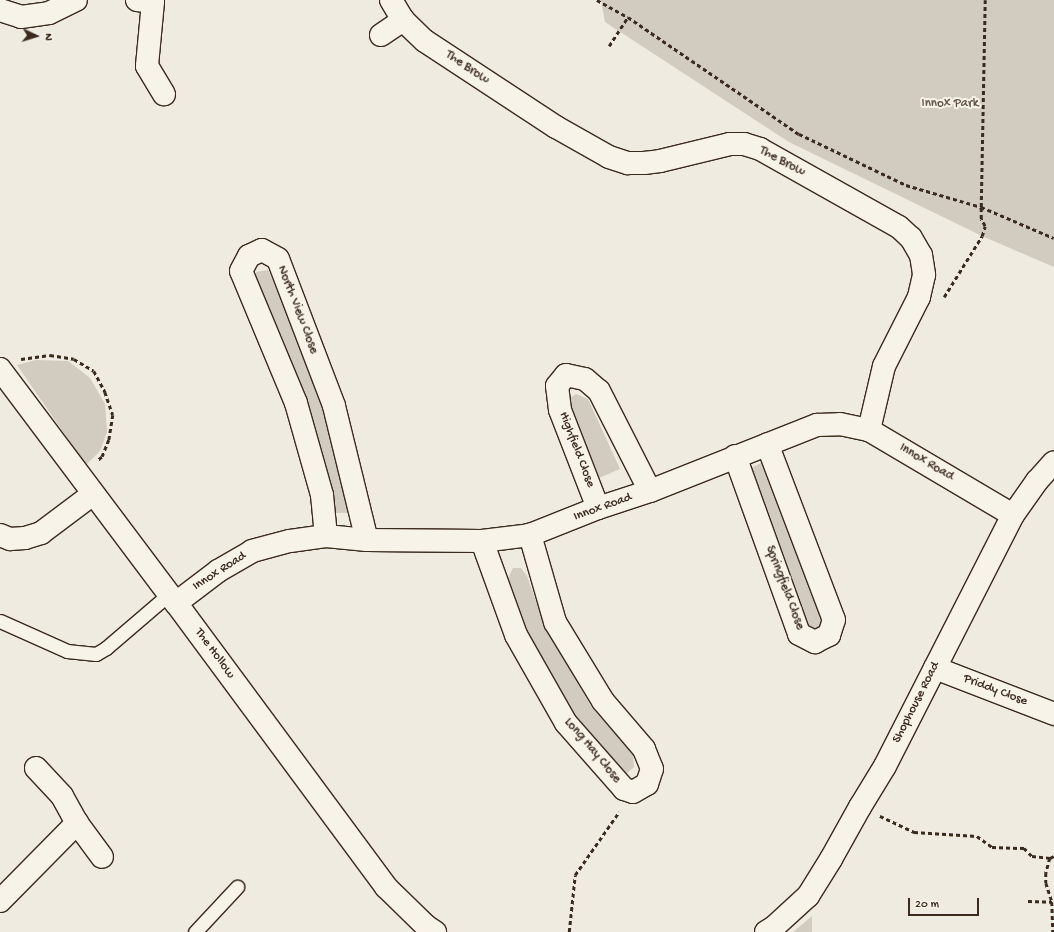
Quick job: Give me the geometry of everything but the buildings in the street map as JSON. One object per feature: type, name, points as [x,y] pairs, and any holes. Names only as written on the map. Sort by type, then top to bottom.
[{"type":"street","points":[[0,10],[21,17],[48,13],[76,0]]},
{"type":"street","name":"The Brow","points":[[391,0],[403,20],[425,41],[556,127],[609,157],[628,163],[644,163],[660,161],[730,144],[744,144],[767,153],[899,228],[911,238],[921,255],[924,275],[919,297],[884,366],[869,430]]},
{"type":"street","points":[[148,1],[147,66],[164,94]]},
{"type":"street","points":[[381,35],[403,20]]},
{"type":"street","name":"North View Close","points":[[326,536],[322,495],[296,403],[241,271],[249,256],[262,250],[278,259],[334,406],[367,540]]},
{"type":"street","name":"The Hollow","points":[[9,365],[87,486],[173,598],[386,887],[428,930]]},
{"type":"street","name":"Highfield Close","points":[[598,508],[560,410],[557,386],[566,375],[585,379],[600,391],[650,491]]},
{"type":"street","name":"Innox Road","points":[[173,598],[252,552],[290,541],[326,536],[367,540],[482,541],[530,535],[598,508],[650,491],[735,456],[817,425],[840,424],[869,430],[1013,515]]},
{"type":"street","name":"Springfield Close","points":[[735,456],[799,634],[816,642],[829,635],[834,620],[767,444]]},
{"type":"street","name":"Shophouse Road","points":[[766,932],[774,927],[808,896],[831,859],[885,766],[1013,515],[1037,481],[1054,462]]},
{"type":"street","points":[[0,535],[10,538],[17,538],[41,533],[87,486]]},
{"type":"street","name":"Long Hay Close","points":[[482,541],[516,635],[566,723],[624,789],[633,792],[647,784],[652,769],[644,749],[603,701],[555,622],[530,535]]},
{"type":"street","name":"Priddy Close","points":[[935,668],[1054,714]]},
{"type":"street","points":[[36,768],[62,796],[78,823],[102,857]]},
{"type":"street","points":[[0,901],[78,823]]},
{"type":"lane","points":[[0,621],[67,651],[96,654],[173,598]]},
{"type":"lane","points":[[195,932],[237,887]]},
{"type":"path","points":[[597,0],[628,17],[799,134],[906,185],[982,207],[1054,238]]},
{"type":"path","points":[[982,236],[985,226],[982,219],[982,207],[985,0]]},
{"type":"path","points":[[609,46],[628,17]]},
{"type":"path","points":[[947,282],[951,286]]},
{"type":"path","points":[[9,365],[24,357],[50,355],[74,359],[94,371],[105,392],[113,415],[109,440],[87,486]]},
{"type":"path","points":[[569,932],[575,874],[633,792]]},
{"type":"path","points":[[860,807],[914,832],[977,836],[992,847],[1024,848],[1032,856],[1050,858],[1054,856]]},
{"type":"path","points":[[1050,858],[1046,878],[1052,902],[1053,932]]},
{"type":"path","points":[[1028,902],[1052,902]]},
{"type":"green space","name":"Innox Park","points":[[601,0],[1054,0],[1054,267],[982,236],[789,142],[605,22]]},
{"type":"green space","points":[[268,270],[294,325],[328,420],[351,513],[332,513],[252,280],[256,272]]},
{"type":"green space","points":[[36,360],[68,361],[90,378],[105,404],[107,432],[100,451],[86,465],[17,365]]},
{"type":"green space","points":[[576,394],[588,399],[620,469],[599,478],[568,412],[568,400]]},
{"type":"green space","points":[[769,459],[827,619],[825,629],[805,633],[747,470]]},
{"type":"green space","points":[[513,568],[521,568],[527,576],[545,627],[592,708],[633,754],[634,767],[627,773],[619,771],[574,717],[527,633],[507,580]]},
{"type":"green space","points":[[812,916],[812,932],[793,932],[799,927]]}]
